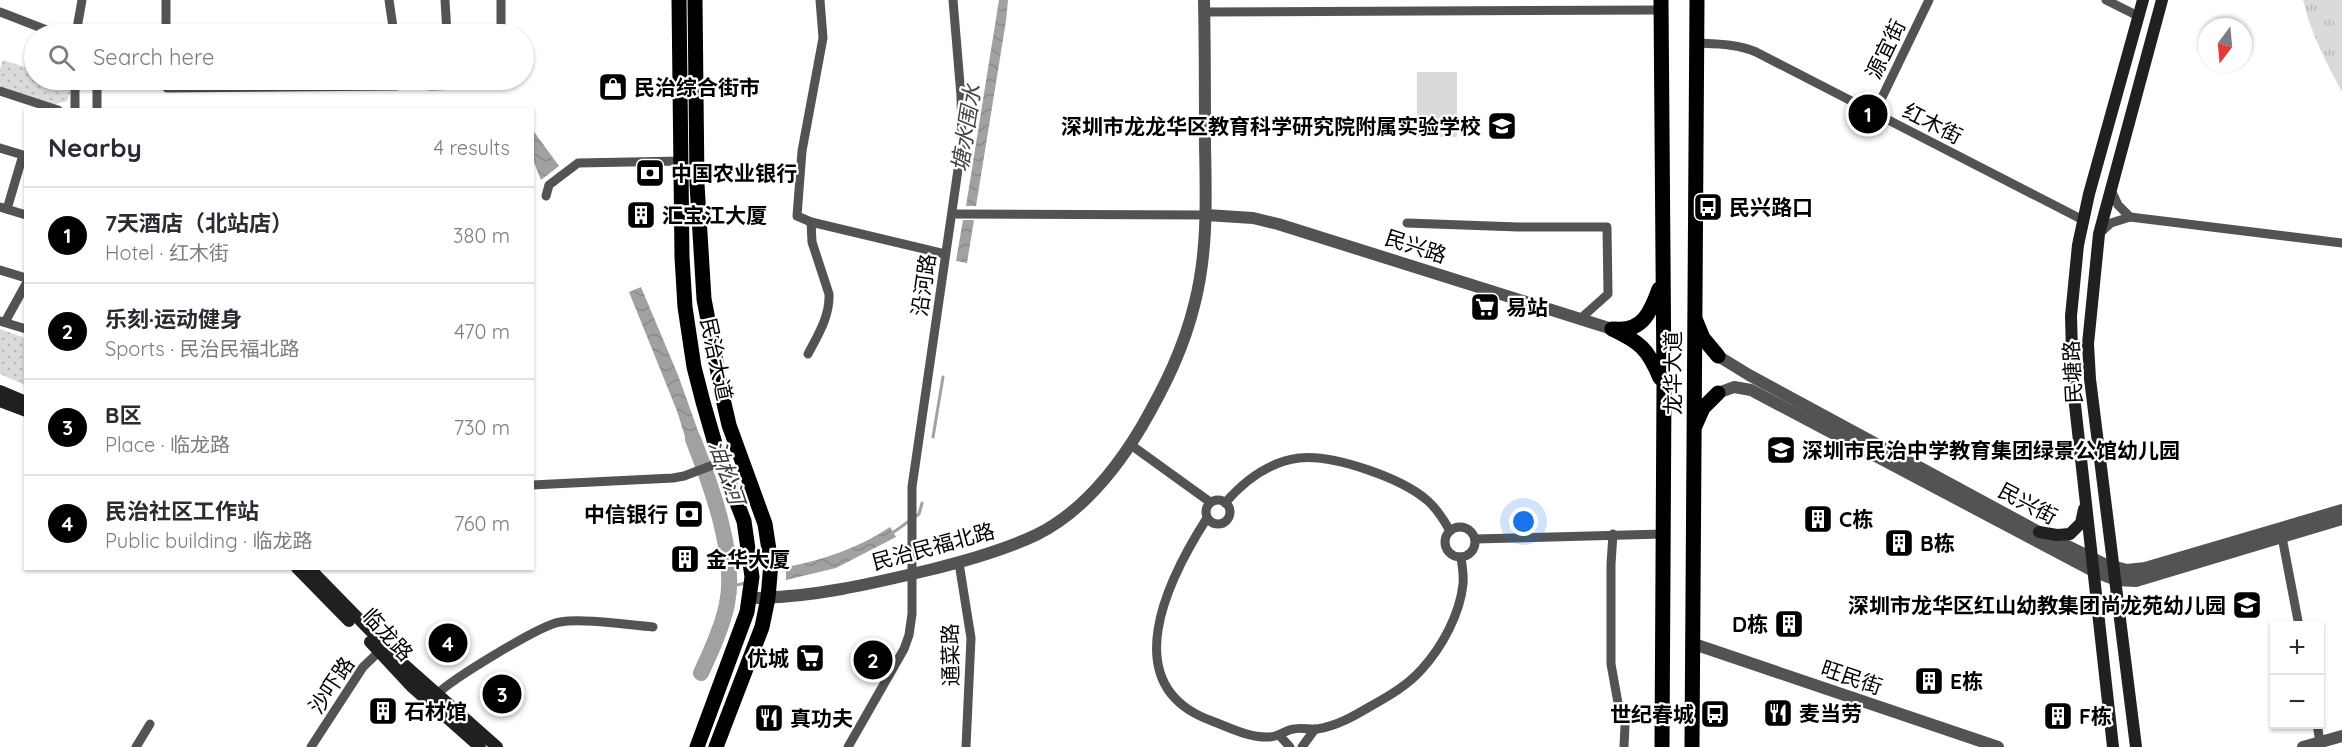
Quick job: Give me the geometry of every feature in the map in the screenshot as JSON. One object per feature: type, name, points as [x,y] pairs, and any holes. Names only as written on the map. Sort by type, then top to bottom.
[{"type":"main road","name":"民治大道","points":[[679,0],[685,307],[694,367],[715,464],[744,521],[751,586],[697,747]]},
{"type":"main road","name":"民治大道","points":[[695,0],[697,184],[704,299],[729,425],[765,524],[770,583],[762,627],[716,747]]},
{"type":"main road","name":"龙华大道","points":[[1692,747],[1697,0]]},
{"type":"main road","name":"民塘路","points":[[2113,747],[2070,352],[2074,270],[2083,220],[2143,0]]},
{"type":"main road","name":"民塘路","points":[[2136,747],[2090,379],[2088,344],[2099,234],[2162,0]]},
{"type":"main road","name":"龙华大道","points":[[1661,5],[1664,387],[1662,747]]},
{"type":"main road","points":[[1612,329],[1630,328],[1642,321],[1650,313],[1662,280]]},
{"type":"main road","points":[[1694,311],[1697,327],[1718,356]]},
{"type":"main road","points":[[1612,329],[1628,336],[1647,351],[1664,387]]},
{"type":"main road","points":[[0,391],[24,401]]},
{"type":"main road","points":[[1693,431],[1698,415],[1718,393]]},
{"type":"main road","points":[[0,401],[24,410]]},
{"type":"main road","points":[[2039,532],[2061,535],[2074,532],[2081,523],[2086,499]]},
{"type":"main road","name":"临龙路","points":[[299,570],[382,649],[496,747]]},
{"type":"main road","name":"临龙路","points":[[316,571],[411,686],[480,747]]},
{"type":"street","points":[[78,24],[82,0]]},
{"type":"street","points":[[166,0],[166,24]]},
{"type":"street","points":[[389,0],[393,24]]},
{"type":"street","points":[[445,0],[446,24]]},
{"type":"street","points":[[501,0],[501,24]]},
{"type":"street","points":[[820,0],[823,38],[805,132],[796,214],[799,219],[945,254]]},
{"type":"street","name":"沿河路","points":[[848,747],[907,642],[912,614],[911,507],[914,468],[945,254],[955,214],[960,162],[962,122],[953,0]]},
{"type":"street","points":[[1490,0],[1490,11]]},
{"type":"street","name":"源宜街","points":[[1874,114],[1929,0]]},
{"type":"street","points":[[2106,0],[2138,16]]},
{"type":"street","points":[[1204,6],[1490,11],[1661,5]]},
{"type":"street","name":"民治民福北路","points":[[751,586],[770,583],[802,596],[978,558],[1037,534],[1057,522],[1078,506],[1118,465],[1171,376],[1188,327],[1200,276],[1206,215],[1204,6]]},
{"type":"street","points":[[0,12],[31,24]]},
{"type":"street","name":"红木街","points":[[1697,43],[1743,46],[2083,220]]},
{"type":"street","points":[[75,90],[75,108]]},
{"type":"street","points":[[97,90],[97,108]]},
{"type":"street","points":[[0,91],[52,108]]},
{"type":"street","points":[[0,148],[23,155],[3,208],[24,214]]},
{"type":"street","points":[[546,196],[549,185],[578,163],[681,161]]},
{"type":"street","points":[[2110,187],[2118,205],[2130,217]]},
{"type":"street","points":[[955,214],[1206,215]]},
{"type":"street","name":"民兴路","points":[[1206,215],[1253,218],[1278,224],[1612,329]]},
{"type":"street","points":[[2099,234],[2112,223],[2130,217],[2342,243]]},
{"type":"street","points":[[808,354],[824,322],[829,303],[829,294],[812,242],[811,222]]},
{"type":"street","points":[[1407,223],[1607,227],[1608,294],[1580,319]]},
{"type":"street","points":[[0,270],[24,277]]},
{"type":"street","points":[[24,287],[2,321],[24,328]]},
{"type":"street","name":"民兴街","points":[[1718,356],[2039,532],[2093,559],[2115,574],[2145,568],[2342,510]]},
{"type":"street","name":"民兴街","points":[[1718,393],[1734,387],[1751,390],[2095,572],[2115,574],[2136,581],[2342,519]]},
{"type":"street","points":[[1131,445],[1210,502]]},
{"type":"street","points":[[1225,503],[1241,484],[1268,467],[1298,458],[1316,458],[1349,465],[1406,486],[1428,501],[1440,513],[1450,531]]},
{"type":"street","points":[[534,485],[669,479],[715,464]]},
{"type":"street","points":[[1207,518],[1214,524],[1220,525],[1226,521],[1230,512],[1225,503],[1217,500],[1210,502],[1206,508],[1207,518],[1184,557],[1164,606],[1158,628],[1157,657],[1160,676],[1168,692],[1180,705],[1204,718],[1245,734],[1268,737],[1293,729],[1315,729],[1348,720],[1397,691],[1422,669],[1446,634],[1459,603],[1463,582],[1461,557]]},
{"type":"street","points":[[1462,528],[1471,532],[1474,539],[1470,553],[1461,557],[1454,556],[1448,551],[1446,539],[1450,531],[1462,528]]},
{"type":"street","points":[[1613,534],[1611,664],[1624,725],[1624,747]]},
{"type":"street","points":[[1474,539],[1663,534]]},
{"type":"street","points":[[2282,537],[2298,621]]},
{"type":"street","name":"通菜路","points":[[959,563],[971,638],[966,747]]},
{"type":"street","points":[[436,695],[453,680],[549,625],[567,621],[653,627]]},
{"type":"street","name":"旺民街","points":[[1694,644],[1998,747]]},
{"type":"street","name":"沙吓路","points":[[311,747],[363,667],[382,649]]},
{"type":"street","points":[[136,747],[150,724]]},
{"type":"street","points":[[1302,747],[1315,729]]},
{"type":"street","points":[[2318,729],[2320,742]]},
{"type":"street","points":[[1279,735],[1290,747]]},
{"type":"street","points":[[2303,747],[2342,736]]},
{"type":"green space","points":[[2303,0],[2342,0],[2342,92],[2315,36]]},
{"type":"green space","points":[[3,60],[24,67],[24,90],[71,91],[67,101],[55,104],[0,86],[0,69]]},
{"type":"green space","points":[[1417,72],[1457,72],[1457,137],[1417,137]]},
{"type":"green space","points":[[0,329],[24,338],[24,385],[0,374]]},
{"type":"water","points":[[999,0],[1008,0],[1006,21],[976,206],[966,206]]},
{"type":"water","points":[[534,132],[559,166],[541,180],[534,162]]},
{"type":"water","points":[[963,220],[974,220],[967,263],[956,261]]},
{"type":"water","points":[[641,287],[678,375],[707,456],[697,459],[691,456],[677,411],[629,292]]},
{"type":"water","points":[[713,477],[730,538],[717,539],[712,506],[702,479]]},
{"type":"water","points":[[890,527],[896,537],[836,568],[786,580],[786,567],[840,552]]},
{"type":"water","points":[[734,555],[732,610],[719,605],[724,577],[721,557]]},
{"type":"water","points":[[713,625],[726,629],[706,675],[695,672]]},
{"type":"waterway","name":"塘水围水","points":[[933,437],[943,377]]},
{"type":"waterway","name":"油松河","points":[[693,439],[720,520],[725,542],[729,585],[722,622],[701,673]]},
{"type":"waterway","name":"塘水围水","points":[[891,534],[919,514],[922,503]]},
{"type":"waterway","name":"塘水围水","points":[[732,586],[746,583]]},
{"type":"place","name":"民治综合街市","points":[[613,87]]},
{"type":"place","name":"7天酒店（北站店）","points":[[1868,114]]},
{"type":"place","name":"深圳市龙龙华区教育科学研究院附属实验学校","points":[[1502,126]]},
{"type":"place","name":"中国农业银行","points":[[650,173]]},
{"type":"place","name":"民兴路口","points":[[1708,207]]},
{"type":"place","name":"汇宝江大厦","points":[[641,215]]},
{"type":"place","name":"易站","points":[[1485,307]]},
{"type":"place","name":"深圳市民治中学教育集团绿景公馆幼儿园","points":[[1781,450]]},
{"type":"place","name":"中信银行","points":[[689,514]]},
{"type":"place","name":"C栋","points":[[1818,519]]},
{"type":"place","name":"B栋","points":[[1899,543]]},
{"type":"place","name":"金华大厦","points":[[685,559]]},
{"type":"place","name":"深圳市龙华区红山幼教集团尚龙苑幼儿园","points":[[2247,605]]},
{"type":"place","name":"D栋","points":[[1789,624]]},
{"type":"place","name":"民治社区工作站","points":[[448,643]]},
{"type":"place","name":"优城","points":[[810,658]]},
{"type":"place","name":"乐刻·运动健身","points":[[873,660]]},
{"type":"place","name":"E栋","points":[[1929,681]]},
{"type":"place","name":"B区","points":[[502,694]]},
{"type":"place","name":"石材馆","points":[[383,711]]},
{"type":"place","name":"麦当劳","points":[[1778,713]]},
{"type":"place","name":"世纪春城","points":[[1715,714]]},
{"type":"place","name":"F栋","points":[[2058,716]]},
{"type":"place","name":"真功夫","points":[[769,718]]}]
